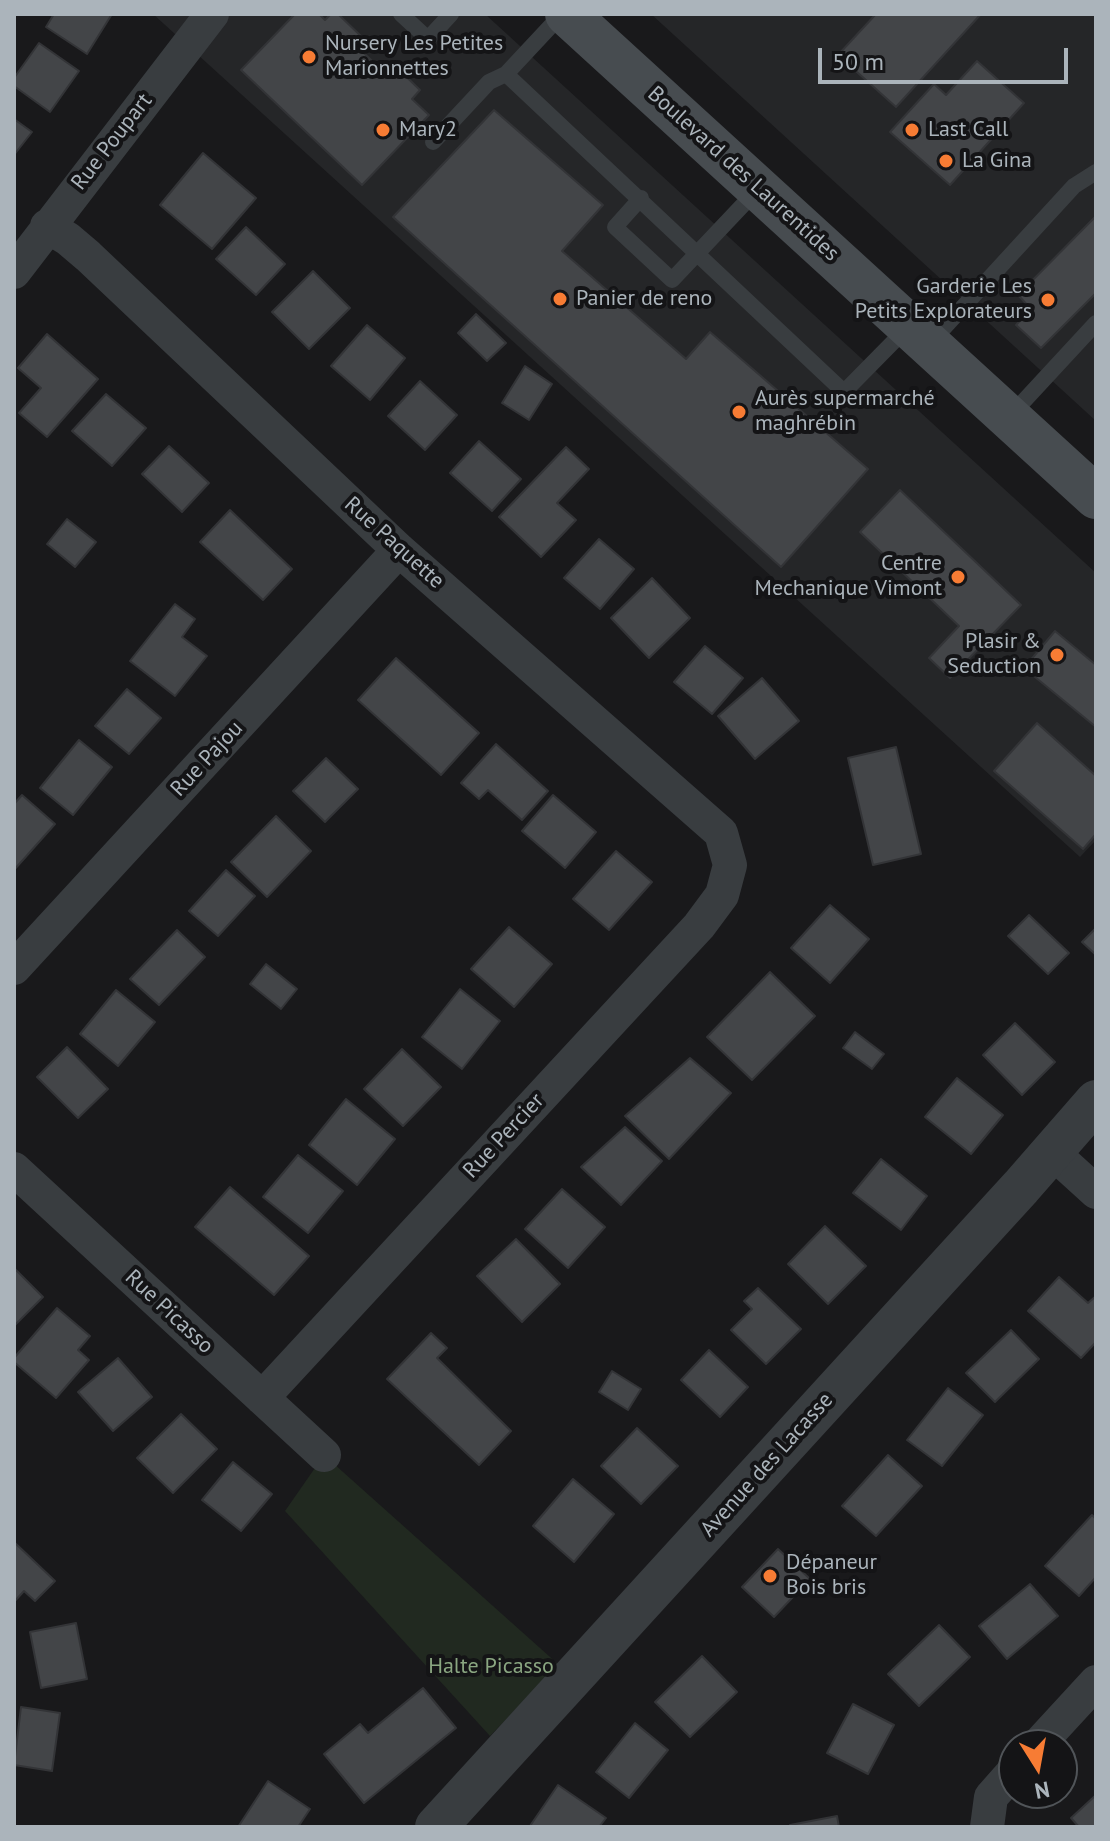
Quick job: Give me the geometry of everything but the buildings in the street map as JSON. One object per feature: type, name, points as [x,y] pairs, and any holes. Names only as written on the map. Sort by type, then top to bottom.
[{"type":"main road","name":"Boulevard des Laurentides","points":[[564,14],[1096,497]]},
{"type":"street","name":"Rue Poupart","points":[[14,272],[212,14]]},
{"type":"street","name":"Rue Paquette","points":[[47,226],[88,256],[399,550],[721,833],[730,865]]},
{"type":"street","name":"Rue Pajou","points":[[14,968],[399,550]]},
{"type":"street","name":"Rue Percier","points":[[262,1398],[699,926],[722,895],[730,865]]},
{"type":"street","name":"Avenue des Lacasse","points":[[436,1827],[1096,1101]]},
{"type":"street","points":[[1052,1152],[1096,1192]]},
{"type":"street","name":"Rue Picasso","points":[[14,1169],[324,1455]]},
{"type":"street","points":[[1053,1729],[1096,1682]]},
{"type":"street","points":[[987,1827],[991,1797],[998,1789]]},
{"type":"lane","points":[[401,14],[428,39],[451,14]]},
{"type":"lane","points":[[433,142],[489,82],[506,74],[564,14]]},
{"type":"lane","points":[[506,74],[844,392],[919,335],[1074,186],[1096,172]]},
{"type":"lane","points":[[641,198],[615,227],[672,280],[759,189]]},
{"type":"lane","points":[[1009,417],[1096,323]]},
{"type":"shaded area","points":[[153,14],[485,14],[1096,573],[1096,840],[1080,857]]},
{"type":"shaded area","points":[[651,14],[1096,14],[1096,421]]},
{"type":"green space","name":"Halte Picasso","points":[[324,1455],[559,1665],[490,1736],[285,1511]]},
{"type":"place","name":"Nursery Les Petites Marionnettes","points":[[309,57]]},
{"type":"place","name":"Mary2","points":[[383,130]]},
{"type":"place","name":"Last Call","points":[[912,130]]},
{"type":"place","name":"La Gina","points":[[946,161]]},
{"type":"place","name":"Panier de reno","points":[[560,299]]},
{"type":"place","name":"Garderie Les Petits Explorateurs","points":[[1048,300]]},
{"type":"place","name":"Aurès supermarché maghrébin","points":[[739,412]]},
{"type":"place","name":"Centre Mechanique Vimont","points":[[958,577]]},
{"type":"place","name":"Plasir & Seduction","points":[[1057,655]]},
{"type":"place","name":"Dépaneur Bois bris","points":[[770,1576]]}]
